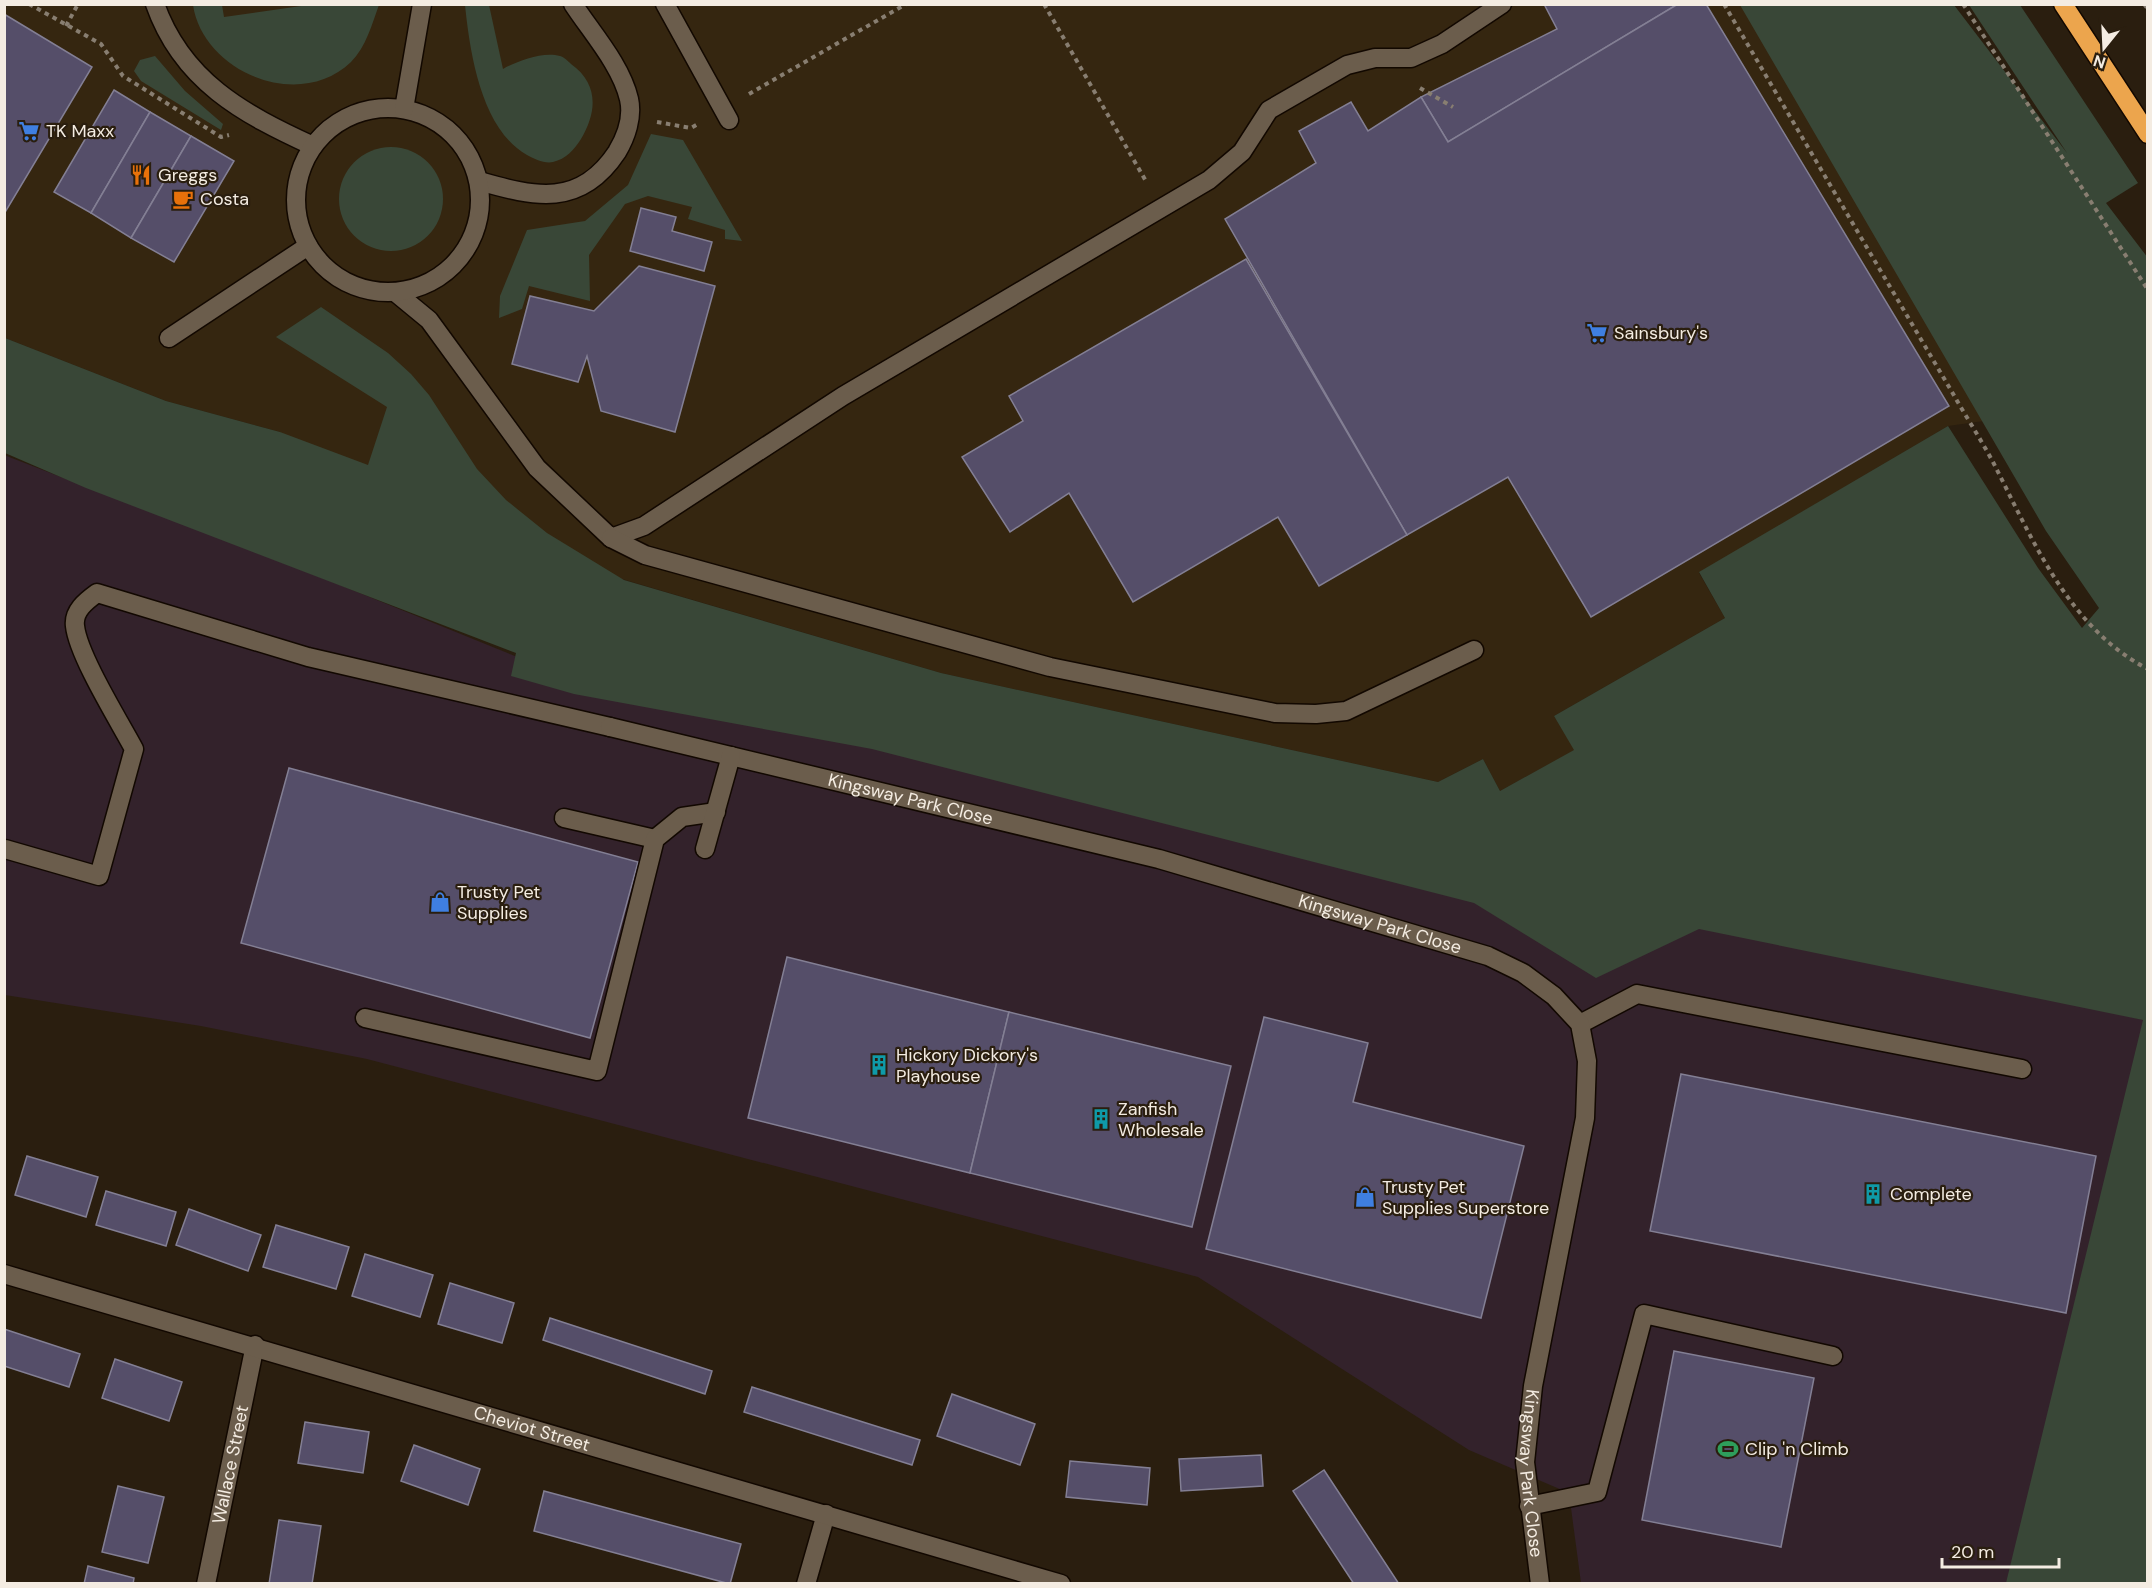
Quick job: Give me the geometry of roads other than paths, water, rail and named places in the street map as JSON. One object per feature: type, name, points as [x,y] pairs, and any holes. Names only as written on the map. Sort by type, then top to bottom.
[{"type":"highway","points":[[2063,4],[2105,72],[2148,134]]},
{"type":"highway","points":[[2105,72],[2148,114]]},
{"type":"street","points":[[155,4],[169,36],[191,68],[217,93],[274,128],[313,146]]},
{"type":"street","points":[[404,109],[422,4]]},
{"type":"street","points":[[479,181],[521,193],[543,195],[582,187],[609,163],[627,132],[630,117],[629,101],[624,84],[573,4]]},
{"type":"street","points":[[665,4],[726,114]]},
{"type":"street","points":[[611,538],[644,526],[843,396],[1209,180],[1242,152],[1269,110],[1347,65],[1375,58],[1411,58],[1442,44],[1502,4]]},
{"type":"street","points":[[383,108],[404,109],[430,117],[452,134],[469,155],[479,181],[481,203],[477,225],[468,246],[455,264],[438,278],[417,287],[395,292],[374,291],[336,276],[320,263],[308,246],[297,213],[298,178],[313,146],[327,130],[353,115],[383,108]]},
{"type":"street","points":[[169,338],[308,246]]},
{"type":"street","points":[[395,292],[429,320],[537,468],[611,538],[645,555],[1050,667],[1275,713],[1316,714],[1346,711],[1474,651]]},
{"type":"street","name":"Kingsway Park Close","points":[[5,849],[99,876],[134,749],[84,653],[74,625],[81,605],[97,593],[308,657],[1159,859],[1488,956],[1523,973],[1554,996],[1580,1024],[1587,1061],[1585,1118],[1533,1386],[1525,1462],[1540,1584]]},
{"type":"street","points":[[705,849],[731,756]]},
{"type":"street","points":[[365,1018],[597,1071],[655,839],[682,818],[716,812]]},
{"type":"street","points":[[564,818],[655,839]]},
{"type":"street","points":[[1580,1024],[1637,994],[2022,1069]]},
{"type":"street","name":"Cheviot Street","points":[[4,1274],[255,1345],[1061,1584]]},
{"type":"street","points":[[1529,1506],[1597,1492],[1644,1314],[1833,1356]]},
{"type":"street","name":"Wallace Street","points":[[206,1584],[255,1345]]},
{"type":"street","points":[[806,1584],[826,1514]]},
{"type":"place","name":"TK Maxx","points":[[29,131]]},
{"type":"place","name":"Greggs","points":[[141,175]]},
{"type":"place","name":"Costa","points":[[183,199]]},
{"type":"place","name":"Sainsbury's","points":[[1597,333]]},
{"type":"place","name":"Trusty Pet Supplies","points":[[440,902]]},
{"type":"place","name":"Hickory Dickory's Playhouse","points":[[879,1065]]},
{"type":"place","name":"Zanfish Wholesale","points":[[1101,1119]]},
{"type":"place","name":"Complete","points":[[1873,1194]]},
{"type":"place","name":"Trusty Pet Supplies Superstore","points":[[1365,1197]]},
{"type":"place","name":"Clip 'n Climb","points":[[1728,1449]]}]
